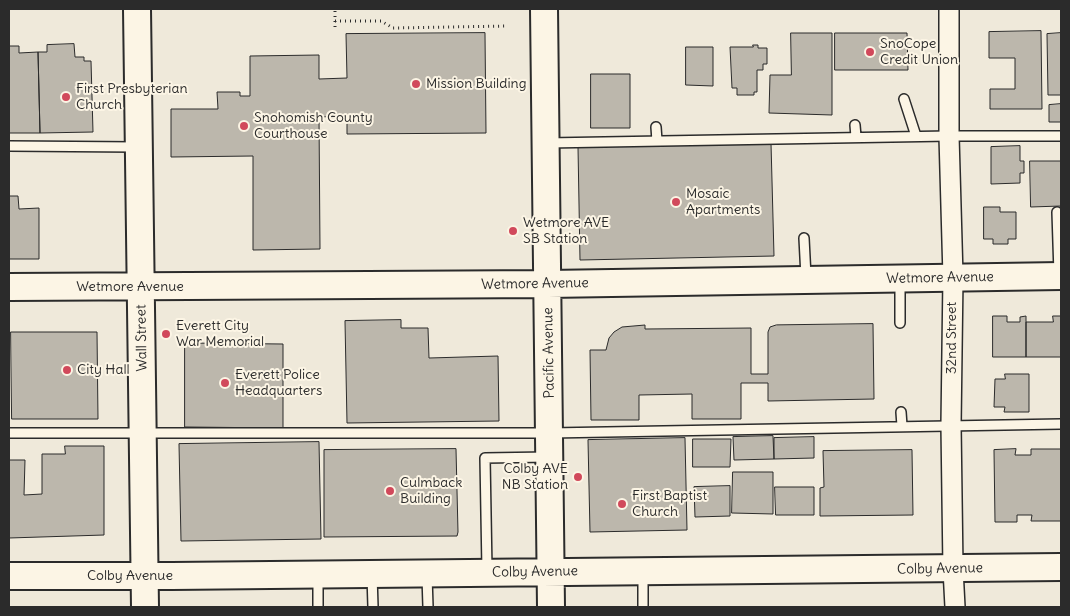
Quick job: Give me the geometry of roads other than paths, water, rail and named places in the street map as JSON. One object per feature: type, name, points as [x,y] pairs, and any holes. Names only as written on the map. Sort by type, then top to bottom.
[{"type":"street","name":"Wall Street","points":[[137,9],[145,607]]},
{"type":"street","name":"Pacific Avenue","points":[[544,9],[551,607]]},
{"type":"street","name":"32nd Street","points":[[949,9],[952,277],[951,425],[955,607]]},
{"type":"street","name":"Wetmore Avenue","points":[[9,286],[548,284],[1060,276]]},
{"type":"street","name":"Colby Avenue","points":[[9,576],[1061,567]]},
{"type":"lane","points":[[904,99],[916,136]]},
{"type":"lane","points":[[855,125],[856,138]]},
{"type":"lane","points":[[656,126],[657,141]]},
{"type":"lane","points":[[546,143],[916,136],[1061,136]]},
{"type":"lane","points":[[9,146],[139,147]]},
{"type":"lane","points":[[1057,212],[1060,276]]},
{"type":"lane","points":[[804,238],[806,280]]},
{"type":"lane","points":[[900,278],[900,323]]},
{"type":"lane","points":[[901,412],[902,426]]},
{"type":"lane","points":[[9,433],[143,433],[550,445],[902,426],[1061,424]]},
{"type":"lane","points":[[487,572],[485,458],[550,445]]},
{"type":"lane","points":[[643,571],[643,607]]},
{"type":"lane","points":[[427,573],[428,607]]},
{"type":"lane","points":[[318,574],[318,607]]},
{"type":"lane","points":[[372,574],[374,607]]},
{"type":"place","name":"SnoCope Credit Union","points":[[870,52]]},
{"type":"place","name":"Mission Building","points":[[416,84]]},
{"type":"place","name":"First Presbyterian Church","points":[[66,97]]},
{"type":"place","name":"Snohomish County Courthouse","points":[[244,126]]},
{"type":"place","name":"Mosaic Apartments","points":[[676,202]]},
{"type":"place","name":"Wetmore AVE SB Station","points":[[513,231]]},
{"type":"place","name":"Everett City War Memorial","points":[[166,334]]},
{"type":"place","name":"City Hall","points":[[67,370]]},
{"type":"place","name":"Everett Police Headquarters","points":[[225,383]]},
{"type":"place","name":"Colby AVE NB Station","points":[[578,477]]},
{"type":"place","name":"Culmback Building","points":[[390,491]]},
{"type":"place","name":"First Baptist Church","points":[[622,504]]}]
